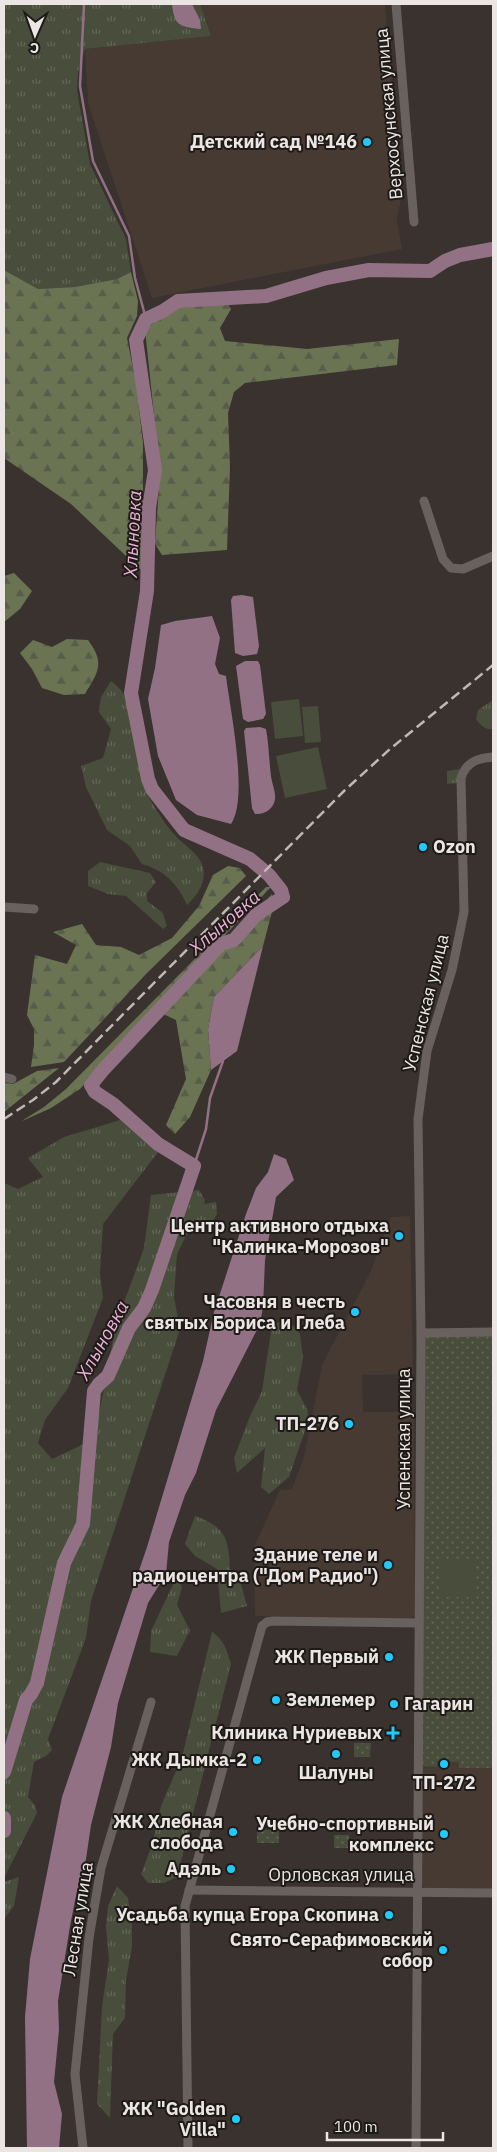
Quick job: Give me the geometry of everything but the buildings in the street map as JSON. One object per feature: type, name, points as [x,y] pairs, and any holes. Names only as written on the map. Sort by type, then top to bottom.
[{"type":"street","name":"Верхосунская улица","points":[[396,4],[414,222]]},
{"type":"street","points":[[424,501],[443,558],[451,568],[463,569],[493,556]]},
{"type":"street","name":"Успенская улица","points":[[416,2148],[416,1892],[421,1333],[418,1107],[427,1051],[452,970],[464,912],[461,778],[471,763],[493,757]]},
{"type":"street","points":[[4,907],[34,909]]},
{"type":"street","points":[[421,1333],[493,1332]]},
{"type":"street","points":[[188,2148],[185,1906],[262,1626],[267,1622],[273,1621],[419,1623]]},
{"type":"street","name":"Лесная улица","points":[[83,2148],[75,2074],[89,1938],[101,1868],[151,1702]]},
{"type":"street","name":"Орловская улица","points":[[189,1890],[493,1893]]},
{"type":"shaded area","points":[[172,4],[192,4],[200,20],[201,29],[179,24],[174,17]]},
{"type":"shaded area","points":[[200,4],[385,4],[402,193],[397,220],[402,249],[152,298],[88,103],[85,49],[211,36]]},
{"type":"shaded area","points":[[233,596],[253,597],[259,646],[257,654],[243,656],[235,653],[231,600]]},
{"type":"shaded area","points":[[212,616],[220,638],[215,664],[219,674],[226,676],[237,753],[238,795],[236,812],[231,824],[197,815],[176,800],[158,756],[148,699],[155,668],[161,625],[175,621]]},
{"type":"shaded area","points":[[245,661],[258,661],[260,665],[266,714],[263,719],[248,722],[243,719],[236,666]]},
{"type":"shaded area","points":[[260,727],[266,729],[275,796],[271,808],[265,812],[255,814],[252,808],[244,731],[246,728]]},
{"type":"shaded area","points":[[263,946],[237,1051],[211,1070],[208,1029],[214,997]]},
{"type":"shaded area","points":[[274,1154],[286,1159],[294,1180],[276,1197],[265,1260],[263,1307],[260,1324],[216,1410],[196,1473],[185,1495],[169,1542],[166,1574],[148,1603],[118,1703],[111,1747],[91,1825],[86,1859],[70,1926],[58,2001],[59,2030],[54,2082],[62,2114],[59,2148],[27,2148],[25,2017],[30,1959],[62,1797],[147,1547],[203,1361],[214,1312],[246,1214],[256,1188],[268,1172]]},
{"type":"shaded area","points":[[410,1216],[413,1374],[362,1375],[363,1412],[414,1412],[415,1615],[411,1619],[255,1616],[254,1547],[280,1490],[292,1489],[304,1457],[322,1365],[370,1273],[391,1217]]},
{"type":"shaded area","points":[[437,1761],[459,1762],[459,1768],[493,1768],[493,1890],[427,1890],[420,1884],[422,1766],[436,1767]]},
{"type":"green space","points":[[4,4],[200,4],[211,36],[85,49],[78,72],[77,91],[90,164],[126,239],[131,272],[117,279],[75,287],[38,289],[4,270]]},
{"type":"green space","points":[[4,270],[38,289],[75,287],[117,279],[131,272],[138,301],[137,316],[127,338],[136,384],[143,443],[143,572],[71,504],[4,458]]},
{"type":"green space","points":[[227,302],[231,309],[220,328],[225,341],[307,349],[399,339],[397,365],[245,383],[234,392],[228,413],[230,467],[227,550],[162,555],[155,544],[160,473],[145,329],[182,303]]},
{"type":"green space","points":[[14,573],[32,591],[20,609],[4,622],[4,576]]},
{"type":"green space","points":[[67,639],[88,640],[97,655],[97,673],[85,694],[64,695],[42,688],[32,669],[20,653],[33,640],[52,647]]},
{"type":"green space","points":[[111,681],[129,703],[136,732],[142,777],[148,796],[176,837],[202,864],[204,876],[201,887],[187,905],[175,884],[164,874],[142,864],[130,846],[107,830],[86,787],[81,766],[103,758],[111,729],[99,712],[101,697]]},
{"type":"green space","points":[[299,699],[303,736],[275,739],[271,702]]},
{"type":"green space","points":[[493,700],[493,729],[488,729],[483,727],[476,719],[478,710]]},
{"type":"green space","points":[[318,706],[321,742],[305,743],[302,707]]},
{"type":"green space","points":[[318,747],[327,789],[285,798],[276,756]]},
{"type":"green space","points":[[459,769],[459,780],[457,783],[447,784],[447,771]]},
{"type":"green space","points":[[100,862],[150,873],[156,882],[147,893],[147,901],[163,913],[167,926],[163,929],[126,896],[108,894],[88,886],[88,871]]},
{"type":"green space","points":[[228,866],[240,868],[246,876],[147,973],[64,1062],[31,1067],[34,1029],[27,1015],[35,955],[67,964],[76,945],[53,932],[82,924],[96,945],[121,947],[139,955],[172,938],[199,906],[213,875]]},
{"type":"green space","points":[[266,887],[271,887],[80,1089],[51,1108],[20,1122],[44,1107],[66,1089]]},
{"type":"green space","points":[[272,894],[274,904],[263,946],[214,997],[208,1029],[211,1070],[190,1117],[175,1134],[166,1125],[186,1079],[176,1020],[161,1013]]},
{"type":"green space","points":[[59,1068],[4,1112],[4,1082],[13,1084],[37,1071]]},
{"type":"green space","points":[[120,1120],[158,1152],[103,1224],[100,1273],[103,1298],[68,1388],[45,1420],[38,1443],[52,1459],[86,1443],[99,1414],[116,1324],[144,1248],[151,1195],[199,1190],[205,1200],[204,1204],[216,1202],[217,1214],[212,1223],[200,1223],[195,1226],[186,1236],[177,1254],[174,1297],[180,1329],[91,1601],[86,1638],[48,1739],[52,1750],[46,1756],[34,1762],[28,1797],[35,1805],[37,1813],[4,1878],[4,1183],[18,1189],[43,1177],[28,1158],[64,1137]]},
{"type":"green space","points":[[287,1319],[300,1334],[303,1358],[297,1390],[308,1411],[307,1425],[289,1477],[269,1494],[261,1487],[265,1448],[237,1473],[234,1458],[262,1391],[272,1325]]},
{"type":"green space","points":[[493,1333],[493,1768],[459,1768],[459,1762],[437,1761],[437,1767],[422,1766],[423,1343],[427,1336]]},
{"type":"green space","points":[[195,1516],[213,1524],[223,1535],[228,1549],[230,1569],[239,1577],[247,1606],[221,1613],[217,1569],[195,1556],[185,1544]]},
{"type":"green space","points":[[441,1560],[476,1561],[476,1597],[441,1597]]},
{"type":"green space","points":[[177,1576],[182,1587],[177,1605],[190,1630],[177,1656],[150,1652],[151,1631]]},
{"type":"green space","points":[[212,1632],[224,1646],[231,1664],[177,1877],[164,1883],[148,1883],[141,1874],[152,1845],[161,1806],[182,1757]]},
{"type":"green space","points":[[354,1743],[371,1743],[370,1757],[354,1757]]},
{"type":"green space","points":[[257,1830],[279,1830],[279,1843],[257,1843]]},
{"type":"green space","points":[[334,1835],[349,1835],[349,1848],[334,1848]]},
{"type":"green space","points":[[19,1877],[14,1906],[4,1919],[4,1882]]},
{"type":"green space","points":[[117,1886],[128,1898],[132,1925],[132,1947],[126,1980],[125,2018],[113,2034],[110,2118],[97,2104],[102,2006],[109,1960],[106,1927],[108,1906]]},
{"type":"waterway","points":[[84,5],[80,86],[93,161],[129,236],[135,278],[146,319]]},
{"type":"waterway","name":"Хлыновка","points":[[4,1772],[26,1700],[37,1683],[64,1563],[83,1524],[94,1391],[108,1376],[129,1328],[144,1308],[152,1290],[194,1166],[158,1144],[113,1104],[95,1092],[91,1085],[221,944],[234,940],[256,915],[283,897],[281,890],[269,875],[250,859],[184,830],[152,789],[148,779],[131,693],[147,591],[149,508],[155,470],[136,340],[146,319],[178,301],[266,296],[326,278],[369,270],[430,271],[445,261],[460,255],[493,249]]},
{"type":"waterway","points":[[194,1166],[206,1129],[210,1098],[223,1061]]},
{"type":"waterway","name":"Хлыновка","points":[[4,1818],[4,1831]]},
{"type":"railway","points":[[4,1119],[56,1082],[344,791],[390,749],[493,665]]},
{"type":"place","name":"Детский сад №146","points":[[367,142]]},
{"type":"place","name":"Ozon","points":[[423,847]]},
{"type":"place","name":"Центр активного отдыха \"Калинка-Морозов\"","points":[[399,1236]]},
{"type":"place","name":"Часовня в честь святых Бориса и Глеба","points":[[355,1312]]},
{"type":"place","name":"ТП-276","points":[[349,1424]]},
{"type":"place","name":"Здание теле и радиоцентра (\"Дом Радио\")","points":[[388,1565]]},
{"type":"place","name":"ЖК Первый","points":[[389,1657]]},
{"type":"place","name":"Землемер","points":[[276,1700]]},
{"type":"place","name":"Гагарин","points":[[394,1704]]},
{"type":"place","name":"Клиника Нуриевых","points":[[393,1733]]},
{"type":"place","name":"Шалуны","points":[[336,1754]]},
{"type":"place","name":"ЖК Дымка-2","points":[[257,1760]]},
{"type":"place","name":"ТП-272","points":[[444,1764]]},
{"type":"place","name":"ЖК Хлебная слобода","points":[[233,1832]]},
{"type":"place","name":"Учебно-спортивный комплекс","points":[[444,1834]]},
{"type":"place","name":"Адэль","points":[[231,1869]]},
{"type":"place","name":"Усадьба купца Егора Скопина","points":[[389,1915]]},
{"type":"place","name":"Свято-Серафимовский собор","points":[[443,1950]]},
{"type":"place","name":"ЖК \"Golden Villa\"","points":[[236,2119]]}]
